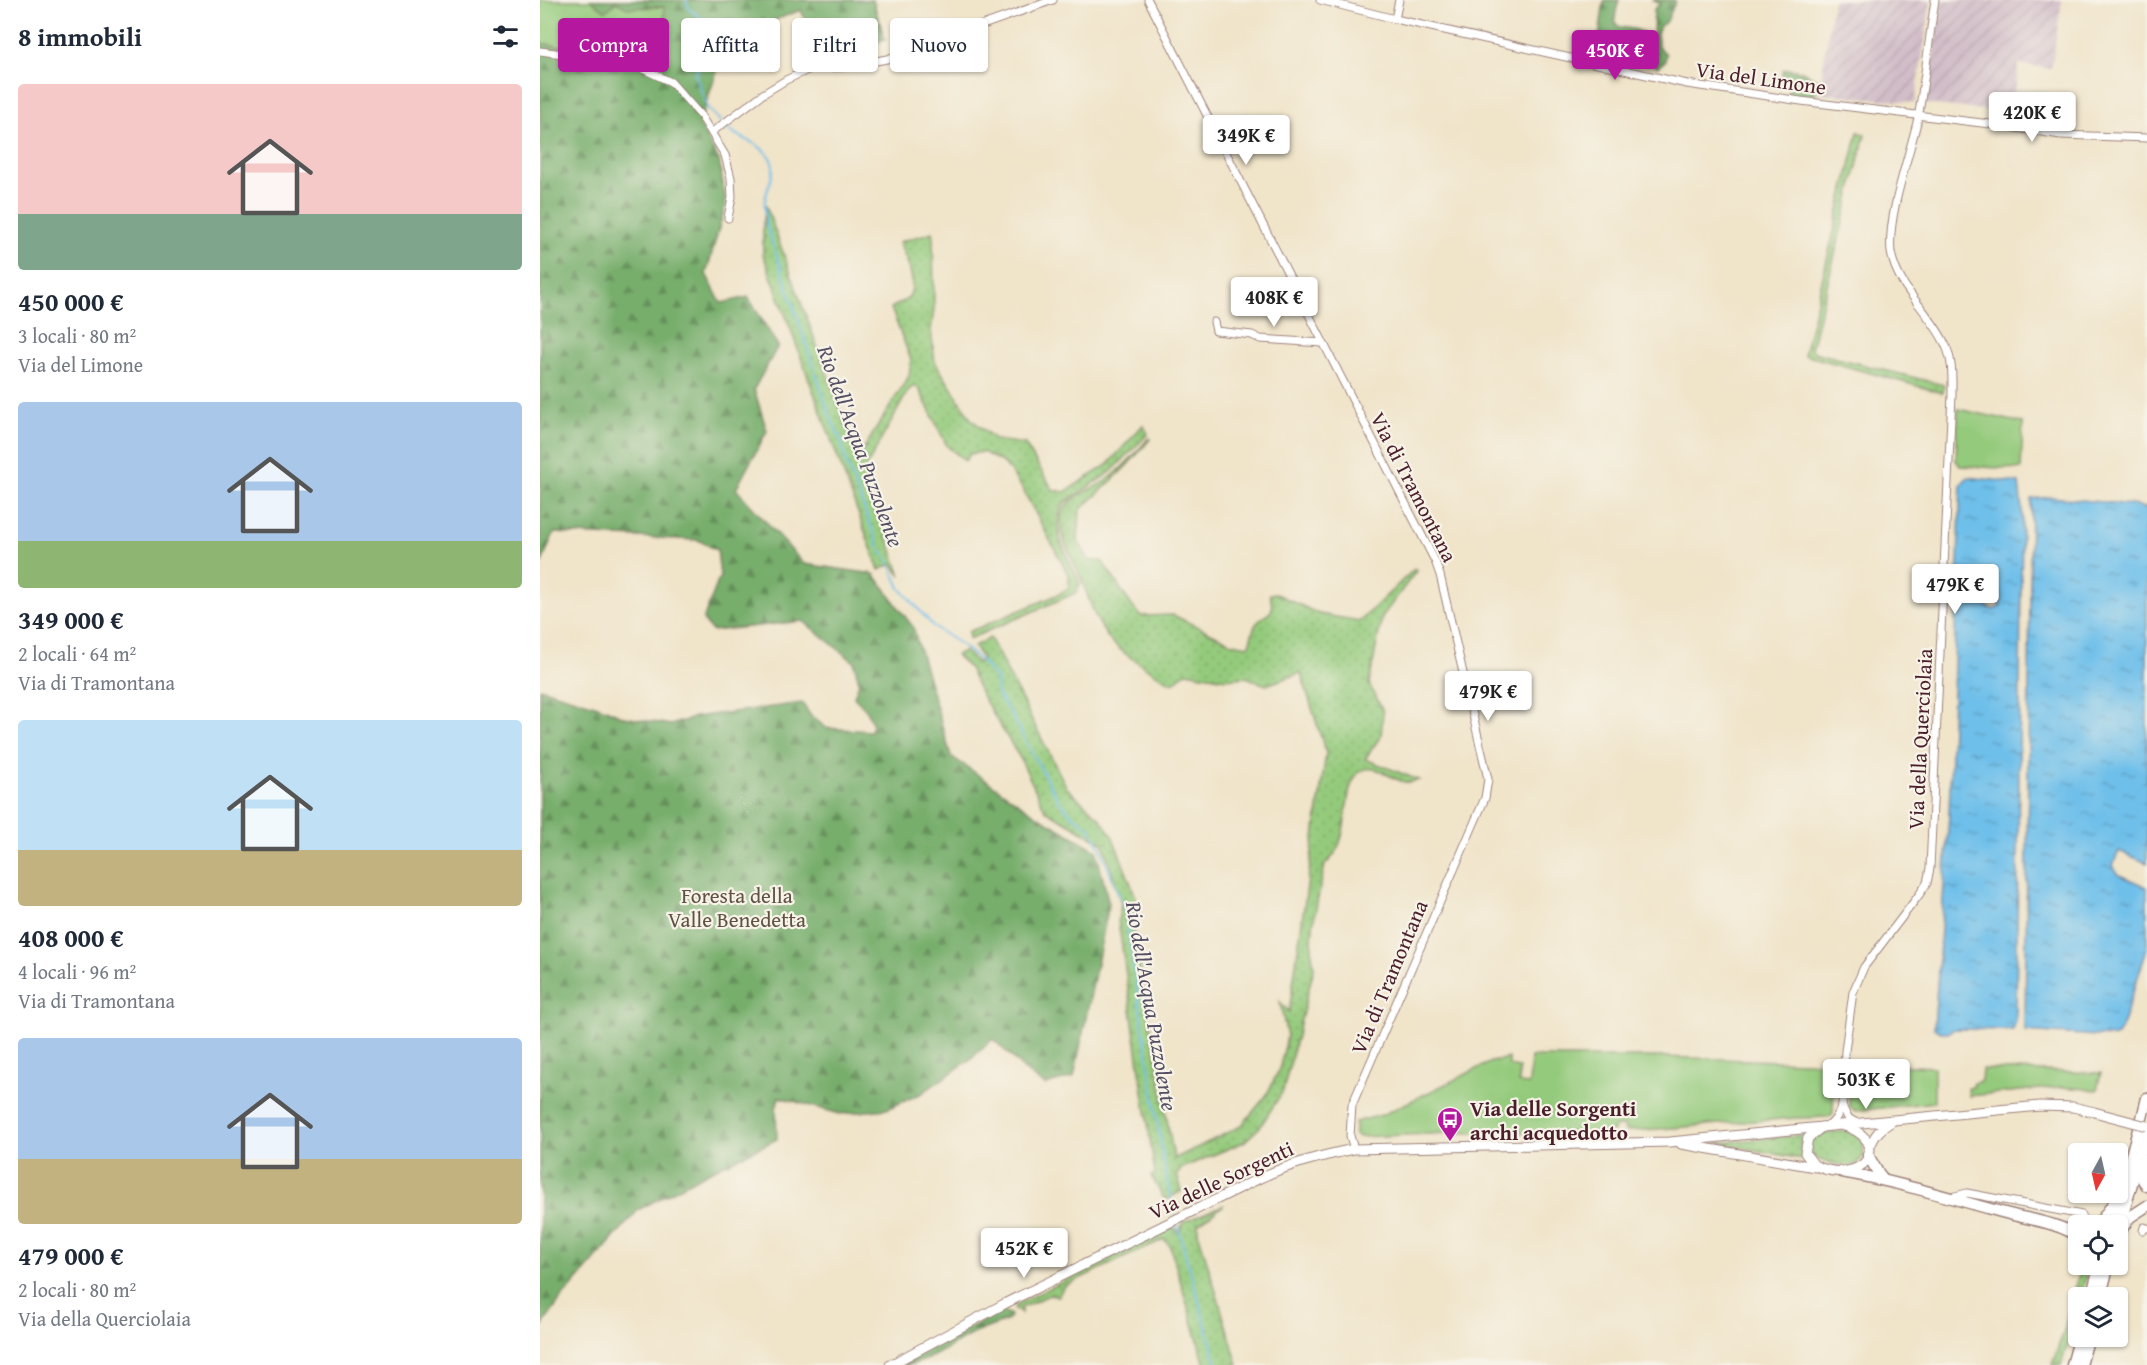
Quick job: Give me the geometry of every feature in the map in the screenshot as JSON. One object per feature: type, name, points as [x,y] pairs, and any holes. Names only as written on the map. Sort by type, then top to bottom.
[{"type":"highway","points":[[2147,1098],[2142,1171],[2147,1186]]},
{"type":"highway","points":[[2128,1172],[2144,1129]]},
{"type":"highway","points":[[2122,1215],[2144,1129]]},
{"type":"highway","points":[[1869,1152],[1876,1171],[1884,1180]]},
{"type":"highway","points":[[1842,1172],[1951,1197],[2068,1231]]},
{"type":"highway","points":[[2128,1221],[2147,1206]]},
{"type":"highway","points":[[2060,1227],[2068,1227]]},
{"type":"highway","points":[[2072,1365],[2077,1347]]},
{"type":"highway","points":[[2081,1365],[2086,1347]]},
{"type":"main road","name":"Via delle Sorgenti","points":[[890,1365],[1006,1303],[1279,1169],[1354,1149],[1670,1142],[2040,1106],[2073,1107],[2144,1129]]},
{"type":"main road","points":[[1842,1172],[1857,1170],[1866,1161],[1874,1136],[1882,1127],[1893,1121]]},
{"type":"main road","points":[[1841,1125],[1861,1132],[1868,1143],[1869,1152]]},
{"type":"main road","points":[[1821,1168],[1810,1161],[1805,1148],[1808,1138],[1825,1127]]},
{"type":"main road","name":"Via delle Sorgenti","points":[[1670,1142],[1842,1172]]},
{"type":"street","points":[[712,132],[763,94],[786,80],[812,69],[843,67],[887,59],[1053,0]]},
{"type":"street","name":"Via di Tramontana","points":[[1149,0],[1435,561],[1488,779],[1485,798],[1352,1106],[1350,1136],[1354,1149]]},
{"type":"street","name":"Via del Limone","points":[[1320,0],[1687,84],[2061,135],[2147,138]]},
{"type":"street","points":[[1395,19],[1399,0]]},
{"type":"street","points":[[1918,116],[1935,0]]},
{"type":"street","points":[[540,51],[630,63],[671,82],[712,132],[725,156],[731,178],[732,197],[728,218]]},
{"type":"street","name":"Via della Querciolaia","points":[[1842,1106],[1845,1051],[1853,992],[1864,967],[1927,883],[1932,841],[1952,365],[1946,346],[1935,326],[1903,284],[1895,267],[1891,250],[1895,209],[1918,116]]},
{"type":"street","points":[[1214,322],[1216,331],[1252,335],[1260,339],[1323,343]]},
{"type":"street","points":[[1842,1106],[1848,1118],[1859,1124]]},
{"type":"street","points":[[1825,1127],[1836,1118],[1842,1106]]},
{"type":"street","points":[[1951,1197],[1967,1193],[2082,1215]]},
{"type":"shaded area","points":[[1833,0],[1931,0],[1915,103],[1819,93]]},
{"type":"shaded area","points":[[1942,0],[2062,0],[2051,69],[2019,64],[2012,113],[1925,104]]},
{"type":"green space","points":[[540,0],[590,0],[606,11],[616,2],[627,8],[664,7],[664,18],[558,18],[558,46],[540,43]]},
{"type":"green space","name":"Foresta della Valle Benedetta","points":[[590,0],[873,0],[885,40],[878,42],[878,18],[804,18],[801,10],[780,18],[681,18],[681,72],[717,72],[699,124],[719,160],[726,203],[706,274],[721,303],[748,297],[778,346],[754,389],[767,431],[736,489],[804,564],[874,574],[913,627],[951,756],[1039,817],[1096,850],[1109,904],[1074,1077],[1045,1085],[1029,1074],[993,1039],[968,1061],[922,1093],[887,1109],[840,1114],[779,1097],[776,1109],[777,1139],[708,1172],[638,1210],[561,1299],[540,1329],[540,688],[601,707],[624,717],[671,725],[695,717],[802,703],[810,715],[826,728],[871,731],[873,725],[867,711],[854,697],[859,682],[854,662],[803,621],[712,631],[703,620],[720,576],[717,550],[698,540],[554,533],[540,567],[540,43],[558,46],[558,72],[669,72],[669,18],[664,18],[663,7],[626,8],[607,12]]},
{"type":"green space","points":[[1604,0],[1619,0],[1615,20],[1617,25],[1645,34],[1640,48],[1642,56],[1640,64],[1608,51],[1603,54],[1597,52]]},
{"type":"green space","points":[[1652,0],[1675,0],[1667,21],[1660,26],[1657,33],[1658,46],[1666,54],[1665,61],[1658,67],[1650,62],[1658,54],[1648,49],[1650,38],[1653,35],[1654,9],[1660,4]]},
{"type":"green space","points":[[1783,70],[1804,72],[1818,80],[1818,89],[1812,100],[1787,97],[1790,86],[1783,81],[1782,74]]},
{"type":"green space","points":[[1858,132],[1865,135],[1811,349],[1817,353],[1944,385],[1943,393],[1804,355]]},
{"type":"green space","points":[[766,206],[858,458],[909,376],[911,360],[891,308],[908,298],[912,285],[910,270],[899,242],[933,232],[934,309],[931,330],[935,362],[971,419],[996,440],[1025,444],[1053,490],[1065,492],[1107,465],[1143,425],[1148,434],[1111,472],[1064,503],[1060,513],[1059,534],[1080,584],[1076,593],[969,639],[968,632],[1059,594],[1069,587],[1069,576],[1022,488],[1005,464],[983,452],[970,454],[965,461],[947,446],[919,389],[914,385],[908,391],[864,471],[901,576],[892,564],[879,570],[763,254],[763,224]]},
{"type":"green space","points":[[1958,409],[2023,423],[2021,469],[1960,466],[1956,460]]},
{"type":"green space","points":[[1149,438],[1142,449],[1108,485],[1080,510],[1078,541],[1089,560],[1102,561],[1141,616],[1173,615],[1232,643],[1248,646],[1255,625],[1271,611],[1270,594],[1275,593],[1319,614],[1360,621],[1414,569],[1417,570],[1382,617],[1369,684],[1383,711],[1381,736],[1365,759],[1419,780],[1400,781],[1372,769],[1361,771],[1354,778],[1350,788],[1340,843],[1334,855],[1325,864],[1313,929],[1314,968],[1283,1091],[1260,1127],[1244,1142],[1182,1168],[1177,1175],[1182,1191],[1165,1200],[1151,1176],[1155,1174],[1118,920],[1121,904],[1103,843],[1045,810],[1020,758],[981,694],[969,668],[956,655],[964,651],[978,663],[982,658],[974,646],[990,638],[1067,788],[1099,817],[1112,835],[1137,900],[1134,931],[1174,1159],[1241,1126],[1266,1096],[1280,1068],[1287,1036],[1280,1002],[1289,1012],[1326,753],[1301,673],[1266,685],[1246,677],[1226,679],[1186,672],[1173,683],[1121,650],[1109,639],[1100,625],[1062,535],[1061,515],[1069,503],[1111,477]]},
{"type":"green space","points":[[1531,1057],[1663,1057],[1834,1063],[1833,1113],[1829,1117],[1650,1130],[1625,1131],[1624,1126],[1616,1126],[1613,1131],[1609,1132],[1450,1133],[1360,1137],[1355,1135],[1355,1122],[1382,1115],[1491,1062],[1509,1058],[1509,1066],[1519,1068],[1519,1083],[1529,1084]]},
{"type":"green space","points":[[1850,1063],[1934,1067],[1934,1102],[1855,1111],[1849,1105]]},
{"type":"green space","points":[[1982,1069],[2101,1073],[2097,1090],[2061,1087],[1969,1096],[1968,1088],[1981,1081]]},
{"type":"green space","points":[[1851,1132],[1863,1141],[1864,1155],[1857,1164],[1850,1166],[1835,1164],[1813,1156],[1810,1142],[1820,1134]]},
{"type":"green space","points":[[1803,1135],[1800,1144],[1802,1159],[1717,1143]]},
{"type":"green space","points":[[1224,1205],[1198,1224],[1198,1232],[1238,1365],[1205,1365],[1170,1246],[1164,1239],[1064,1286],[1058,1296],[1051,1294],[1021,1308],[1021,1313],[1014,1309],[1017,1304],[1174,1227],[1179,1234],[1183,1222]]},
{"type":"green space","points":[[2079,1275],[2086,1275],[2084,1287],[2075,1287]]},
{"type":"green space","points":[[1003,1311],[1011,1315],[1008,1320],[975,1333],[926,1359],[901,1365],[955,1335]]},
{"type":"green space","points":[[2068,1313],[2068,1343],[2061,1365],[2052,1365]]},
{"type":"water","points":[[1968,477],[2019,483],[2022,510],[2016,1020],[2013,1030],[1954,1029],[1948,1033],[1934,1028],[1949,815],[1956,604],[1983,604],[1994,610],[2000,606],[2002,597],[1999,592],[1992,589],[1969,593],[1957,588],[1961,484]]},
{"type":"water","points":[[2051,497],[2147,508],[2147,863],[2119,851],[2113,865],[2117,874],[2147,887],[2147,949],[2121,1029],[2117,1035],[2112,1037],[2025,1031],[2031,499]]},
{"type":"waterway","points":[[686,0],[689,9],[712,26],[707,51],[695,74],[708,109],[721,122]]},
{"type":"waterway","name":"Rio dell'Acqua Puzzolente","points":[[724,125],[733,133],[761,148],[771,161],[773,173],[765,200],[766,224],[831,419],[841,440],[845,459],[880,550],[888,560],[900,588],[934,627],[981,661],[996,679],[997,694],[1009,711],[1058,800],[1073,816],[1090,828],[1098,842],[1125,911],[1165,1171],[1175,1216]]},
{"type":"waterway","name":"Rio dell'Acqua Puzzolente","points":[[1176,1221],[1217,1365]]},
{"type":"place","name":"Via delle Sorgenti archi acquedotto","points":[[1450,1143]]}]
